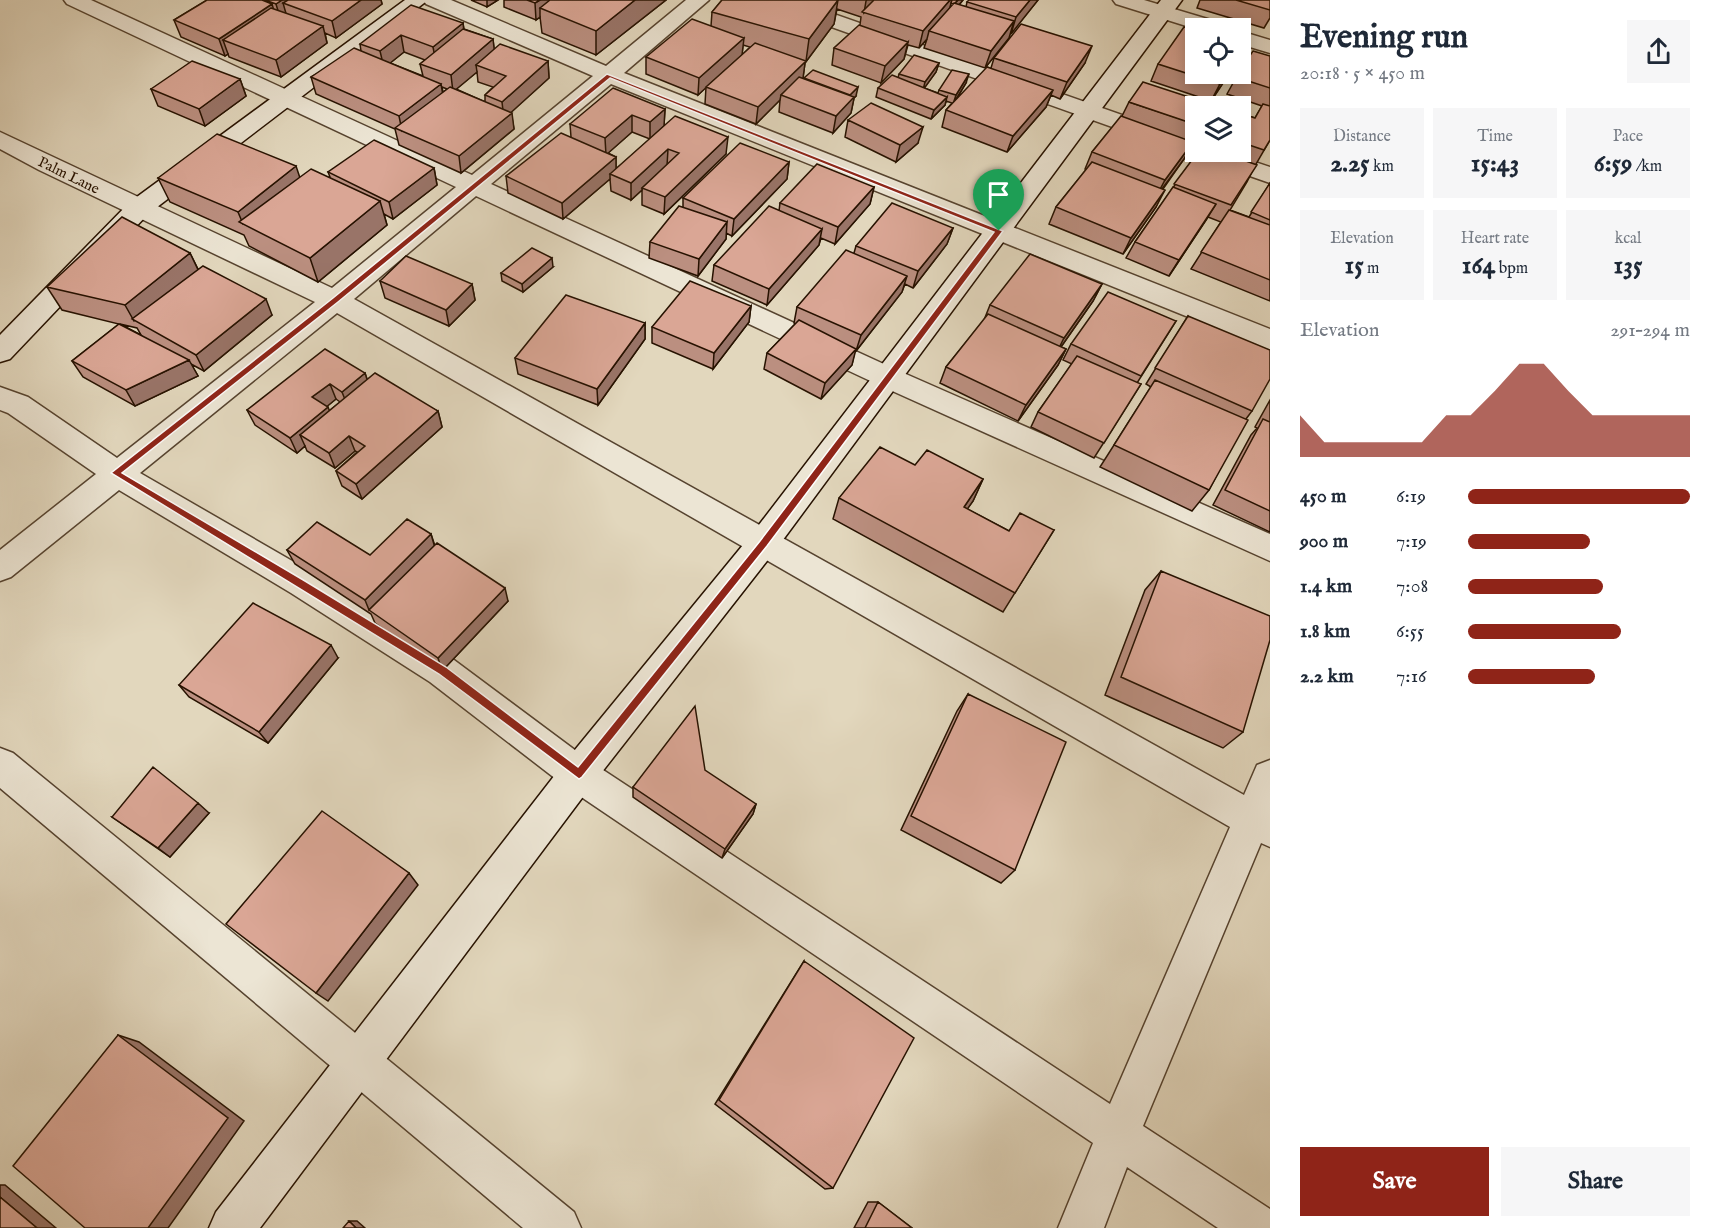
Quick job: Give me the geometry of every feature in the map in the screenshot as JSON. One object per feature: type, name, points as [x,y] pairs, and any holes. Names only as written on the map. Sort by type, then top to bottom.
[{"type":"street","points":[[74,0],[889,378],[1270,548]]},
{"type":"street","points":[[0,352],[139,208],[418,0]]},
{"type":"street","points":[[433,0],[609,75],[1270,340]]},
{"type":"street","points":[[0,568],[335,300],[699,0]]},
{"type":"street","points":[[774,0],[1185,145]]},
{"type":"street","points":[[1123,0],[1168,6],[1193,18]]},
{"type":"street","points":[[232,1228],[579,774],[764,543],[1168,6]]},
{"type":"street","points":[[1251,41],[1270,47]]},
{"type":"street","name":"Palm Lane","points":[[0,140],[47,165],[335,300],[1262,825]]},
{"type":"street","points":[[1232,162],[1270,175]]},
{"type":"street","points":[[0,398],[18,405],[116,473],[302,583],[442,671],[579,774],[1258,1228]]},
{"type":"street","points":[[0,765],[558,1228]]},
{"type":"street","points":[[1081,1228],[1118,1135],[1262,825],[1270,777]]},
{"type":"building","points":[[207,0],[262,0],[272,4],[219,39],[174,20]]},
{"type":"building","points":[[265,0],[282,0],[276,4]]},
{"type":"building","points":[[288,0],[361,0],[332,21],[283,3]]},
{"type":"building","points":[[550,0],[635,0],[596,31],[540,8]]},
{"type":"building","points":[[722,0],[838,0],[809,39],[712,12]]},
{"type":"building","points":[[874,0],[950,0],[923,31],[862,12]]},
{"type":"building","points":[[969,0],[1030,0],[1016,17],[967,2]]},
{"type":"building","points":[[1236,0],[1270,0],[1270,10]]},
{"type":"building","points":[[954,3],[1014,21],[991,51],[929,31]]},
{"type":"building","points":[[411,5],[463,23],[433,47],[401,35],[380,51],[360,44]]},
{"type":"building","points":[[271,8],[323,26],[276,60],[223,40]]},
{"type":"building","points":[[692,19],[744,38],[699,78],[646,57]]},
{"type":"building","points":[[1021,24],[1092,46],[1067,82],[994,58]]},
{"type":"building","points":[[859,25],[908,42],[885,66],[834,48]]},
{"type":"building","points":[[1184,27],[1185,27],[1185,73],[1158,64]]},
{"type":"building","points":[[463,29],[493,39],[451,75],[420,64]]},
{"type":"building","points":[[755,43],[806,61],[758,107],[706,87]]},
{"type":"building","points":[[500,44],[548,61],[502,102],[485,95],[506,76],[476,65]]},
{"type":"building","points":[[354,48],[441,84],[399,116],[311,77]]},
{"type":"building","points":[[1253,51],[1270,56],[1270,88],[1251,82],[1251,54]]},
{"type":"building","points":[[914,55],[939,63],[925,82],[899,74]]},
{"type":"building","points":[[192,61],[240,79],[199,109],[151,89]]},
{"type":"building","points":[[987,67],[1053,90],[1013,136],[946,110]]},
{"type":"building","points":[[813,70],[858,87],[850,95],[804,78]]},
{"type":"building","points":[[952,70],[969,74],[956,95],[939,90]]},
{"type":"building","points":[[892,75],[947,97],[934,110],[878,88]]},
{"type":"building","points":[[799,77],[854,97],[836,116],[781,95]]},
{"type":"building","points":[[1143,82],[1186,96],[1185,121],[1129,102]]},
{"type":"building","points":[[450,87],[512,113],[459,156],[395,128]]},
{"type":"building","points":[[613,88],[665,109],[650,122],[632,115],[605,138],[570,124]]},
{"type":"building","points":[[871,103],[923,127],[900,145],[848,120]]},
{"type":"building","points":[[1263,104],[1270,106],[1270,140],[1264,150],[1251,146],[1251,117],[1255,118]]},
{"type":"building","points":[[675,116],[728,137],[665,197],[642,188],[679,153],[668,149],[631,183],[610,174]]},
{"type":"building","points":[[1121,116],[1185,139],[1185,153],[1165,180],[1092,152]]},
{"type":"building","points":[[561,133],[616,157],[562,203],[506,176]]},
{"type":"building","points":[[217,134],[296,166],[238,212],[158,178]]},
{"type":"building","points":[[374,140],[434,168],[389,202],[328,172]]},
{"type":"building","points":[[740,143],[789,162],[734,219],[683,198]]},
{"type":"building","points":[[1092,162],[1165,190],[1131,238],[1056,207]]},
{"type":"building","points":[[1190,162],[1249,162],[1257,165],[1231,205],[1174,184]]},
{"type":"building","points":[[817,164],[874,187],[838,227],[780,203]]},
{"type":"building","points":[[311,169],[380,201],[310,258],[239,222]]},
{"type":"building","points":[[1270,183],[1270,220],[1251,212]]},
{"type":"building","points":[[1173,187],[1216,204],[1179,260],[1135,242]]},
{"type":"building","points":[[892,203],[953,228],[918,271],[856,246]]},
{"type":"building","points":[[679,206],[727,222],[699,259],[650,242]]},
{"type":"building","points":[[769,206],[822,229],[769,289],[714,265]]},
{"type":"building","points":[[1229,210],[1270,225],[1270,280],[1201,252]]},
{"type":"building","points":[[122,217],[190,253],[125,305],[47,287]]},
{"type":"building","points":[[532,248],[552,258],[522,284],[501,273]]},
{"type":"building","points":[[846,250],[907,276],[861,335],[797,307]]},
{"type":"building","points":[[1030,254],[1102,284],[1064,338],[990,305]]},
{"type":"building","points":[[406,256],[472,284],[446,310],[380,281]]},
{"type":"building","points":[[203,266],[266,299],[196,355],[132,319]]},
{"type":"building","points":[[690,281],[751,306],[714,353],[652,327]]},
{"type":"building","points":[[1108,292],[1176,321],[1141,376],[1071,344]]},
{"type":"building","points":[[566,295],[645,323],[597,389],[515,358]]},
{"type":"building","points":[[988,314],[1066,349],[1026,405],[946,367]]},
{"type":"building","points":[[1188,316],[1270,350],[1270,379],[1252,411],[1155,368]]},
{"type":"building","points":[[799,320],[856,349],[825,383],[767,353]]},
{"type":"building","points":[[119,324],[189,360],[126,390],[72,361]]},
{"type":"building","points":[[325,349],[365,373],[342,392],[330,384],[312,397],[328,407],[290,438],[247,410]]},
{"type":"building","points":[[1077,356],[1141,384],[1104,443],[1038,412]]},
{"type":"building","points":[[375,373],[438,411],[356,484],[336,471],[365,446],[349,436],[329,453],[300,435]]},
{"type":"building","points":[[1155,380],[1248,420],[1209,490],[1114,445]]},
{"type":"building","points":[[1263,419],[1270,422],[1270,511],[1225,490]]},
{"type":"building","points":[[880,447],[915,465],[927,450],[983,479],[964,507],[1009,531],[1020,513],[1054,530],[1015,593],[839,498]]},
{"type":"building","points":[[407,519],[431,534],[365,600],[287,550],[317,522],[370,555]]},
{"type":"building","points":[[437,543],[505,588],[438,658],[369,610]]},
{"type":"building","points":[[1161,571],[1270,616],[1270,640],[1243,732],[1121,677]]},
{"type":"building","points":[[253,603],[331,645],[259,732],[179,685]]},
{"type":"building","points":[[968,694],[1066,742],[1015,870],[911,816]]},
{"type":"building","points":[[695,706],[705,770],[756,804],[725,849],[633,787]]},
{"type":"building","points":[[153,767],[198,803],[158,848],[112,817]]},
{"type":"building","points":[[322,811],[409,873],[316,993],[226,924]]},
{"type":"building","points":[[804,961],[914,1038],[833,1188],[719,1100]]},
{"type":"building","points":[[118,1035],[228,1118],[148,1228],[85,1228],[13,1166]]},
{"type":"building","points":[[0,1197],[37,1228],[0,1228]]},
{"type":"building","points":[[878,1202],[912,1228],[865,1228]]},
{"type":"building","points":[[349,1221],[356,1228],[343,1228]]},
{"type":"route","points":[[609,75],[999,231],[764,543],[579,774],[442,671],[302,583],[116,473],[335,300],[609,75]]}]
